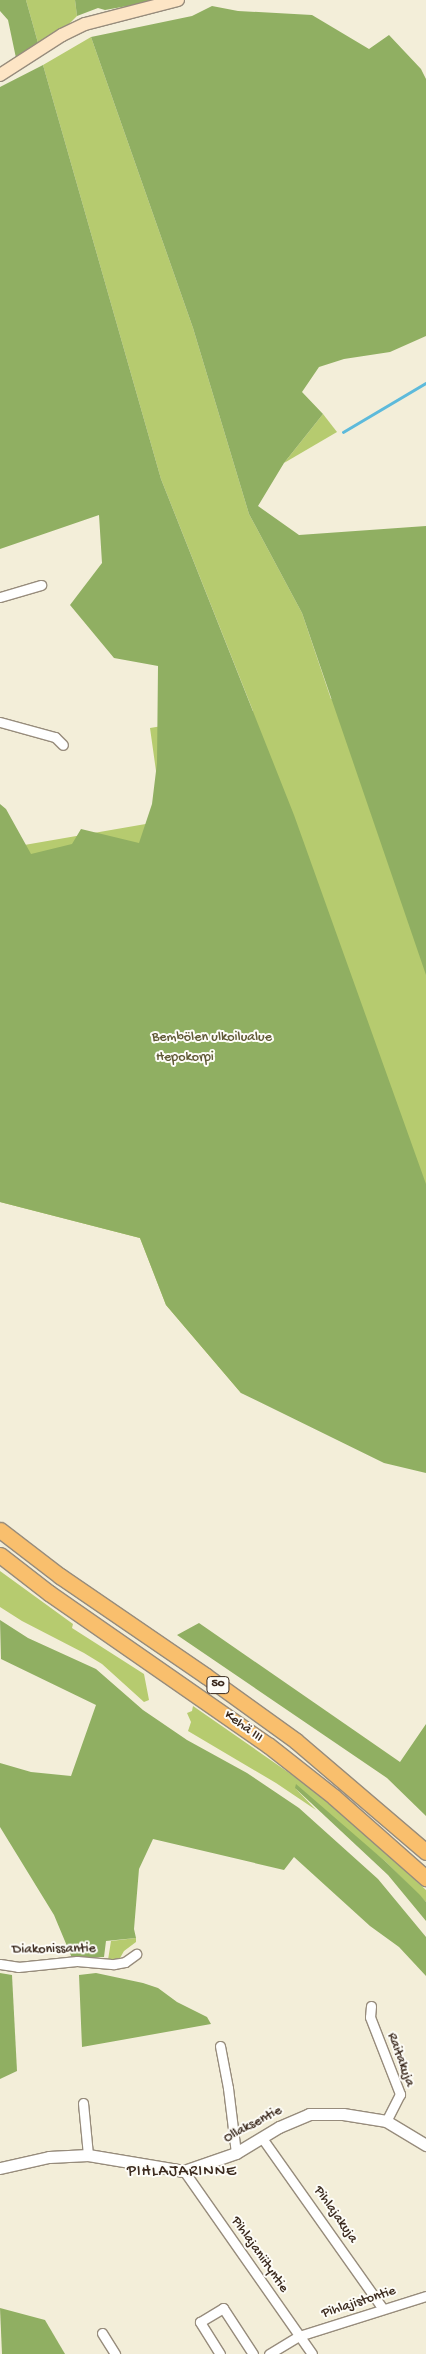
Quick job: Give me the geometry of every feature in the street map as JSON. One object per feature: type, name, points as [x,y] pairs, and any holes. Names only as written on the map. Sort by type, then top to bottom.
[{"type":"highway","name":"Kehä III","points":[[0,1530],[60,1576],[206,1676],[296,1741],[426,1852]]},
{"type":"highway","name":"Kehä III","points":[[0,1555],[49,1592],[268,1745],[334,1796],[426,1878]]},
{"type":"main road","points":[[0,75],[62,35],[85,24],[178,0]]},
{"type":"street","points":[[0,597],[41,585]]},
{"type":"street","points":[[0,722],[55,737],[63,744]]},
{"type":"street","name":"Diakonissantie","points":[[0,1964],[18,1967],[78,1961],[114,1964],[125,1962],[136,1954]]},
{"type":"street","name":"Raitakuja","points":[[371,2006],[370,2017],[400,2094],[386,2121]]},
{"type":"street","points":[[220,2046],[228,2088],[236,2153]]},
{"type":"street","points":[[83,2103],[88,2155]]},
{"type":"street","name":"Ollaksentie","points":[[0,2168],[49,2157],[88,2155],[184,2171],[236,2153],[279,2126],[309,2114],[343,2114],[386,2121],[426,2145]]},
{"type":"street","name":"Pihlajakuja","points":[[262,2138],[383,2309]]},
{"type":"street","name":"Pihlajaniityntie","points":[[184,2171],[312,2354]]},
{"type":"street","name":"Pihlajistontie","points":[[269,2354],[299,2336],[426,2296]]},
{"type":"street","points":[[220,2354],[200,2322],[223,2308],[253,2354]]},
{"type":"street","points":[[102,2333],[114,2354]]},
{"type":"green space","points":[[0,0],[26,0],[38,43],[16,58],[8,20],[0,11]]},
{"type":"green space","points":[[26,0],[75,0],[77,16],[68,25],[38,43]]},
{"type":"green space","points":[[75,0],[161,0],[105,10],[98,8],[77,16]]},
{"type":"green space","points":[[212,6],[238,11],[312,15],[369,49],[389,35],[421,69],[426,79],[426,336],[390,352],[344,359],[319,367],[302,392],[323,414],[284,463],[258,506],[299,535],[426,526],[426,975],[302,613],[249,514],[193,328],[91,37],[192,16]]},
{"type":"green space","name":"Hepokorpi","points":[[91,37],[193,328],[249,514],[302,613],[331,699],[426,684],[426,1405],[241,1393],[166,1305],[140,1238],[0,1202],[7,848],[163,821],[150,728],[253,711],[161,479],[43,65]]},
{"type":"green space","name":"Hepokorpi","points":[[43,65],[161,479],[294,815],[426,1184],[426,1473],[384,1463],[241,1393],[166,1305],[140,1238],[0,1202],[0,804],[6,809],[31,854],[72,844],[81,829],[139,843],[152,804],[157,763],[158,666],[114,658],[70,605],[102,563],[99,515],[0,549],[0,87]]},
{"type":"green space","points":[[323,414],[337,432],[284,463]]},
{"type":"green space","points":[[0,1571],[73,1624],[72,1628],[144,1674],[149,1700],[144,1702],[102,1664],[0,1607]]},
{"type":"green space","points":[[0,1620],[28,1638],[96,1669],[143,1710],[187,1740],[247,1773],[299,1808],[378,1879],[426,1937],[426,1976],[399,1947],[370,1926],[294,1857],[284,1870],[153,1839],[139,1869],[134,1929],[136,1938],[106,1941],[104,1957],[72,1958],[54,1915],[0,1827],[0,1763],[31,1772],[71,1776],[96,1705],[1,1659]]},
{"type":"green space","points":[[199,1623],[400,1762],[426,1724],[426,1816],[387,1778],[177,1635]]},
{"type":"green space","points":[[193,1706],[308,1786],[355,1825],[426,1890],[426,1902],[386,1862],[295,1788],[316,1810],[276,1783],[188,1731],[191,1722],[187,1713],[192,1711]]},
{"type":"green space","points":[[296,1784],[386,1862],[420,1895],[426,1902],[426,1921],[388,1875],[295,1788]]},
{"type":"green space","points":[[136,1938],[136,1942],[124,1951],[120,1958],[115,1961],[108,1960],[111,1941]]},
{"type":"green space","points":[[0,1973],[12,1975],[17,2071],[0,2079]]},
{"type":"green space","points":[[96,1973],[158,1988],[177,2002],[207,2017],[211,2024],[82,2047],[79,1975]]},
{"type":"green space","points":[[0,2308],[45,2320],[65,2354],[2,2354]]},
{"type":"waterway","points":[[343,432],[426,383]]},
{"type":"district","name":"PIHLAJARINNE","points":[[182,2173]]},
{"type":"park label","name":"Bembölen ulkoilualue","points":[[212,1038]]}]
